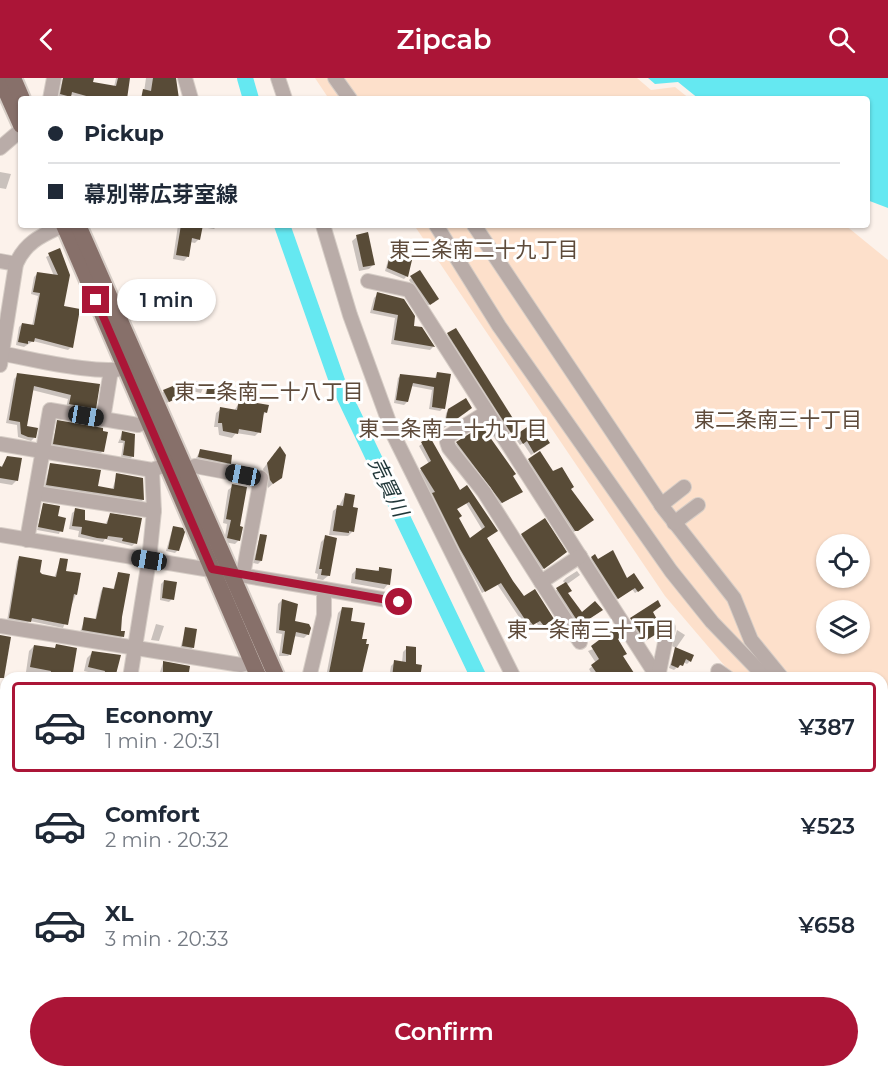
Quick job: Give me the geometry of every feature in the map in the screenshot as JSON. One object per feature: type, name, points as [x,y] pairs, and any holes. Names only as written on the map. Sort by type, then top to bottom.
[{"type":"main road","points":[[0,78],[18,121]]},
{"type":"main road","points":[[13,78],[21,96]]},
{"type":"main road","points":[[65,228],[148,421],[160,467],[212,569],[256,672]]},
{"type":"main road","points":[[79,228],[125,368],[185,471],[236,574],[274,672]]},
{"type":"street","points":[[51,96],[54,78]]},
{"type":"street","points":[[185,78],[190,96]]},
{"type":"street","points":[[278,78],[284,96]]},
{"type":"street","points":[[335,78],[348,96]]},
{"type":"street","points":[[0,148],[18,131]]},
{"type":"street","points":[[58,228],[30,241],[21,251],[16,264],[1,357],[125,368],[103,419]]},
{"type":"street","points":[[324,228],[350,315],[394,436],[511,672]]},
{"type":"street","points":[[438,228],[499,326],[670,571],[712,622],[760,672]]},
{"type":"street","points":[[476,228],[661,505],[734,598],[751,640],[777,672]]},
{"type":"street","points":[[0,261],[16,264]]},
{"type":"street","points":[[368,281],[410,290],[654,672]]},
{"type":"street","points":[[27,540],[50,410],[138,425],[148,421]]},
{"type":"street","points":[[487,412],[449,436],[447,442],[484,492],[580,642]]},
{"type":"street","points":[[0,444],[160,467],[149,560],[131,672]]},
{"type":"street","points":[[185,471],[195,466],[243,475]]},
{"type":"street","points":[[236,574],[261,478]]},
{"type":"street","points":[[661,505],[684,487]]},
{"type":"street","points":[[36,493],[154,512]]},
{"type":"street","points":[[674,523],[698,505]]},
{"type":"street","points":[[0,535],[399,602]]},
{"type":"street","points":[[541,582],[580,556]]},
{"type":"street","points":[[311,672],[324,615],[324,589]]},
{"type":"street","points":[[0,626],[241,665],[252,662]]},
{"type":"street","points":[[659,672],[668,628]]},
{"type":"shaded area","points":[[315,78],[637,78],[651,90],[675,87],[686,96],[327,96]]},
{"type":"shaded area","points":[[416,228],[849,228],[888,260],[888,672],[730,672],[665,596]]},
{"type":"water","points":[[648,78],[888,78],[888,208],[870,201],[870,96],[695,96],[678,82],[655,84]]},
{"type":"building","points":[[63,78],[94,78],[93,82],[116,86],[118,78],[130,78],[127,96],[86,96],[72,92],[71,96],[60,94]]},
{"type":"building","points":[[153,78],[176,78],[179,96],[142,96],[143,89],[151,91]]},
{"type":"building","points":[[180,228],[202,228],[200,240],[192,238],[189,257],[176,255]]},
{"type":"building","points":[[368,232],[375,265],[363,267],[356,235]]},
{"type":"building","points":[[60,248],[70,275],[64,306],[80,309],[73,348],[35,338],[34,342],[28,341],[28,344],[18,342],[22,323],[34,325],[40,293],[33,292],[37,272],[58,275],[48,253]]},
{"type":"building","points":[[391,249],[401,253],[400,257],[412,260],[408,277],[387,268]]},
{"type":"building","points":[[420,270],[439,299],[430,305],[410,276]]},
{"type":"building","points":[[377,292],[404,299],[415,316],[414,326],[422,327],[435,347],[394,340],[398,315],[373,310]]},
{"type":"building","points":[[456,328],[519,428],[511,433],[447,333]]},
{"type":"building","points":[[437,372],[451,374],[445,409],[432,407],[434,387],[413,383],[408,402],[396,400],[400,374],[436,378]]},
{"type":"building","points":[[17,373],[100,384],[96,409],[69,404],[71,395],[34,386],[27,426],[38,428],[36,438],[21,434],[20,422],[9,420]]},
{"type":"building","points":[[180,383],[185,395],[169,402],[163,390]]},
{"type":"building","points":[[208,384],[225,387],[223,397],[206,395]]},
{"type":"building","points":[[466,398],[472,408],[447,426],[445,423],[448,409]]},
{"type":"building","points":[[239,400],[269,405],[267,413],[264,412],[261,433],[239,429],[238,434],[223,431],[222,423],[218,423],[220,407],[237,410]]},
{"type":"building","points":[[57,420],[103,428],[103,431],[108,432],[104,452],[53,444]]},
{"type":"building","points":[[530,425],[538,438],[544,434],[550,443],[534,453],[527,441],[523,444],[517,434]]},
{"type":"building","points":[[482,426],[516,474],[513,476],[523,492],[502,503],[456,442]]},
{"type":"building","points":[[122,431],[135,434],[134,457],[123,455],[125,441],[121,440]]},
{"type":"building","points":[[430,437],[460,490],[467,485],[498,531],[487,538],[513,581],[524,596],[535,589],[554,619],[544,626],[540,621],[533,625],[529,620],[526,621],[501,583],[485,592],[460,549],[432,493],[435,492],[420,468],[431,461],[421,442]],"holes":[[[469,502],[485,527],[470,538],[459,518],[462,516],[457,509]]]},
{"type":"building","points":[[280,446],[286,455],[282,478],[273,484],[267,463]]},
{"type":"building","points":[[200,449],[232,455],[231,464],[198,457]]},
{"type":"building","points":[[540,451],[553,471],[562,467],[574,487],[571,489],[594,520],[578,531],[575,531],[528,459]]},
{"type":"building","points":[[7,456],[22,458],[18,481],[0,478],[0,466],[2,467]]},
{"type":"building","points":[[50,463],[101,470],[98,486],[114,489],[116,473],[143,478],[144,500],[46,485]]},
{"type":"building","points":[[232,484],[247,487],[240,526],[243,527],[240,541],[227,538],[231,520],[226,519]]},
{"type":"building","points":[[345,493],[355,495],[353,507],[358,508],[354,532],[349,531],[349,533],[333,531],[337,505],[343,506]]},
{"type":"building","points":[[43,503],[60,506],[58,516],[66,518],[63,532],[38,527]]},
{"type":"building","points":[[75,508],[85,510],[85,520],[107,524],[110,513],[142,518],[137,544],[122,541],[123,538],[108,536],[107,539],[81,534],[82,527],[72,526]]},
{"type":"building","points":[[545,518],[567,552],[544,569],[521,534]]},
{"type":"building","points":[[173,526],[183,528],[185,532],[179,551],[168,549]]},
{"type":"building","points":[[260,534],[267,535],[262,561],[255,560]]},
{"type":"building","points":[[325,535],[337,538],[330,576],[321,575],[322,569],[319,569]]},
{"type":"building","points":[[613,550],[627,578],[634,573],[644,588],[638,592],[635,588],[618,599],[591,557],[595,554],[598,559]]},
{"type":"building","points":[[19,556],[42,560],[40,572],[42,574],[56,577],[60,558],[68,559],[66,571],[81,573],[68,625],[32,618],[31,622],[9,618]]},
{"type":"building","points":[[379,567],[392,569],[390,585],[355,579],[356,568],[379,571]]},
{"type":"building","points":[[118,572],[130,574],[122,617],[121,631],[125,631],[124,637],[82,630],[84,617],[96,619],[103,587],[114,589]]},
{"type":"building","points":[[164,580],[177,582],[174,600],[162,598]]},
{"type":"building","points":[[566,582],[572,591],[568,593],[582,612],[595,601],[603,610],[580,625],[556,588]]},
{"type":"building","points":[[282,599],[298,604],[295,621],[309,624],[311,628],[309,635],[296,632],[291,655],[282,653],[285,631],[279,630]]},
{"type":"building","points":[[658,600],[661,606],[653,612],[660,625],[658,633],[645,641],[630,618]]},
{"type":"building","points":[[342,607],[353,608],[351,621],[365,623],[362,639],[367,639],[366,644],[369,644],[362,672],[329,672]]},
{"type":"building","points":[[185,627],[197,629],[194,648],[182,646]]},
{"type":"building","points":[[615,628],[621,637],[618,639],[627,654],[623,656],[633,672],[596,672],[591,665],[599,659],[591,646]]},
{"type":"building","points":[[0,635],[11,637],[5,672],[0,672]]},
{"type":"building","points":[[56,644],[77,648],[73,672],[51,672],[30,667],[34,645],[55,648]]},
{"type":"building","points":[[406,646],[416,647],[416,664],[422,665],[421,672],[393,672],[394,660],[406,662]]},
{"type":"building","points":[[675,647],[694,655],[691,662],[686,659],[683,666],[680,665],[678,668],[671,665]]},
{"type":"building","points":[[92,651],[121,655],[117,672],[105,672],[88,667]]},
{"type":"building","points":[[163,661],[190,666],[189,672],[163,672]]},
{"type":"waterway","name":"売買川","points":[[245,78],[250,96]]},
{"type":"waterway","name":"売買川","points":[[283,228],[337,381],[476,672]]},
{"type":"district","name":"東三条南二十九丁目","points":[[484,250]]},
{"type":"district","name":"東二条南二十八丁目","points":[[269,392]]},
{"type":"district","name":"東二条南三十丁目","points":[[778,420]]},
{"type":"district","name":"東二条南二十九丁目","points":[[453,429]]},
{"type":"district","name":"東一条南三十丁目","points":[[591,630]]},
{"type":"route","points":[[96,300],[212,569],[399,602]]}]
